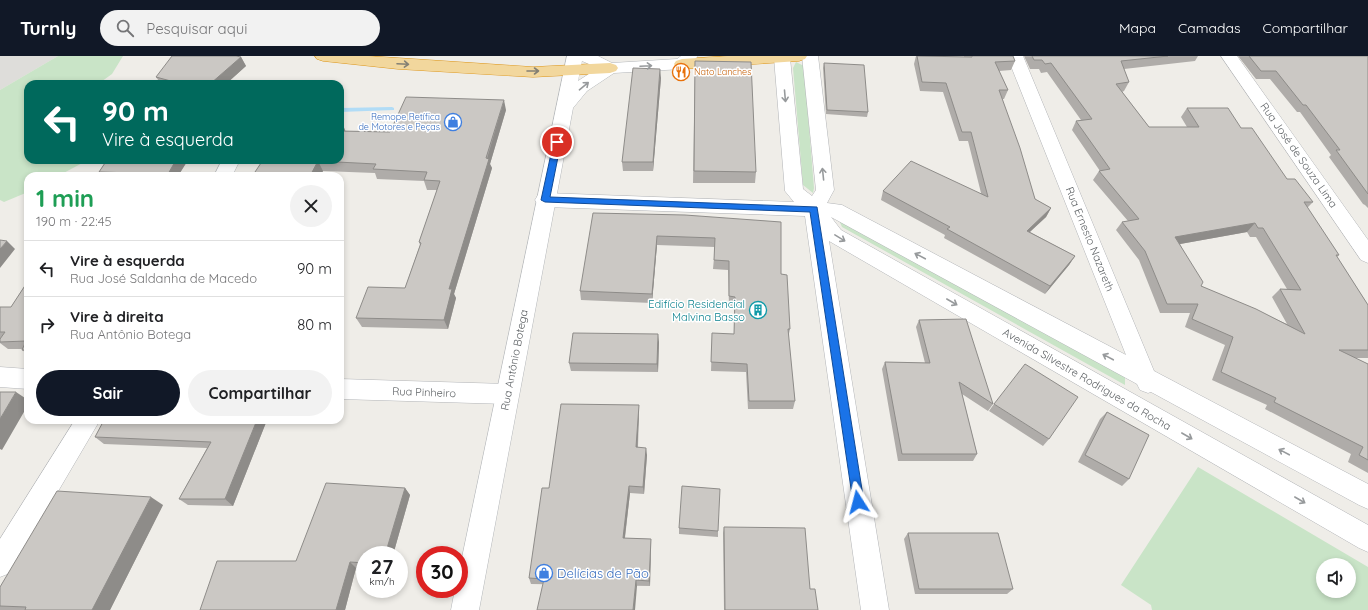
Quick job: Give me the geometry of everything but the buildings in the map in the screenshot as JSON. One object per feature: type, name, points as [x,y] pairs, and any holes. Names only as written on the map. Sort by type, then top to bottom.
[{"type":"highway","points":[[323,56],[413,65],[532,72],[573,63],[610,68]]},
{"type":"highway","points":[[686,60],[791,57]]},
{"type":"street","points":[[585,56],[610,68],[686,60]]},
{"type":"street","points":[[810,56],[825,190],[814,209],[875,610]]},
{"type":"street","name":"Rua Ernesto Nazareth","points":[[1015,56],[1146,378],[1162,422]]},
{"type":"street","name":"Rua José de Souza Lima","points":[[1229,56],[1368,255]]},
{"type":"street","name":"Avenida Silvestre Rodrigues da Rocha","points":[[791,57],[794,191],[814,209],[834,235],[1368,538]]},
{"type":"street","name":"Rua Antônio Botega","points":[[465,610],[573,63]]},
{"type":"street","name":"Rua Antônio Botega","points":[[563,109],[581,87],[610,68]]},
{"type":"street","points":[[545,200],[835,210],[1368,497]]},
{"type":"street","points":[[0,377],[24,379]]},
{"type":"street","name":"Rua Pinheiro","points":[[344,389],[507,394]]},
{"type":"street","points":[[0,564],[86,424]]},
{"type":"shaded area","points":[[0,56],[58,56],[0,90]]},
{"type":"green space","points":[[58,56],[123,56],[112,74],[104,80],[24,80],[24,164],[80,164],[66,172],[24,172],[24,194],[4,202],[0,200],[0,90]]},
{"type":"green space","points":[[796,62],[804,66],[814,188],[813,193],[803,185],[793,68]]},
{"type":"green space","points":[[838,218],[1125,377],[1125,385],[842,227]]},
{"type":"green space","points":[[1198,467],[1353,558],[1316,558],[1316,598],[1356,598],[1356,560],[1368,567],[1368,610],[1152,610],[1151,605],[1121,585]]},
{"type":"waterway","points":[[344,110],[392,109]]},
{"type":"place","name":"Nato Lanches","points":[[681,72]]},
{"type":"place","name":"Remope Retífica de Motores e Peças","points":[[453,122]]},
{"type":"place","name":"Edifício Residencial Malvina Basso","points":[[758,310]]},
{"type":"place","name":"Delícias de Pão","points":[[544,573]]},
{"type":"route","points":[[557,142],[545,200],[814,209],[858,502]]}]
